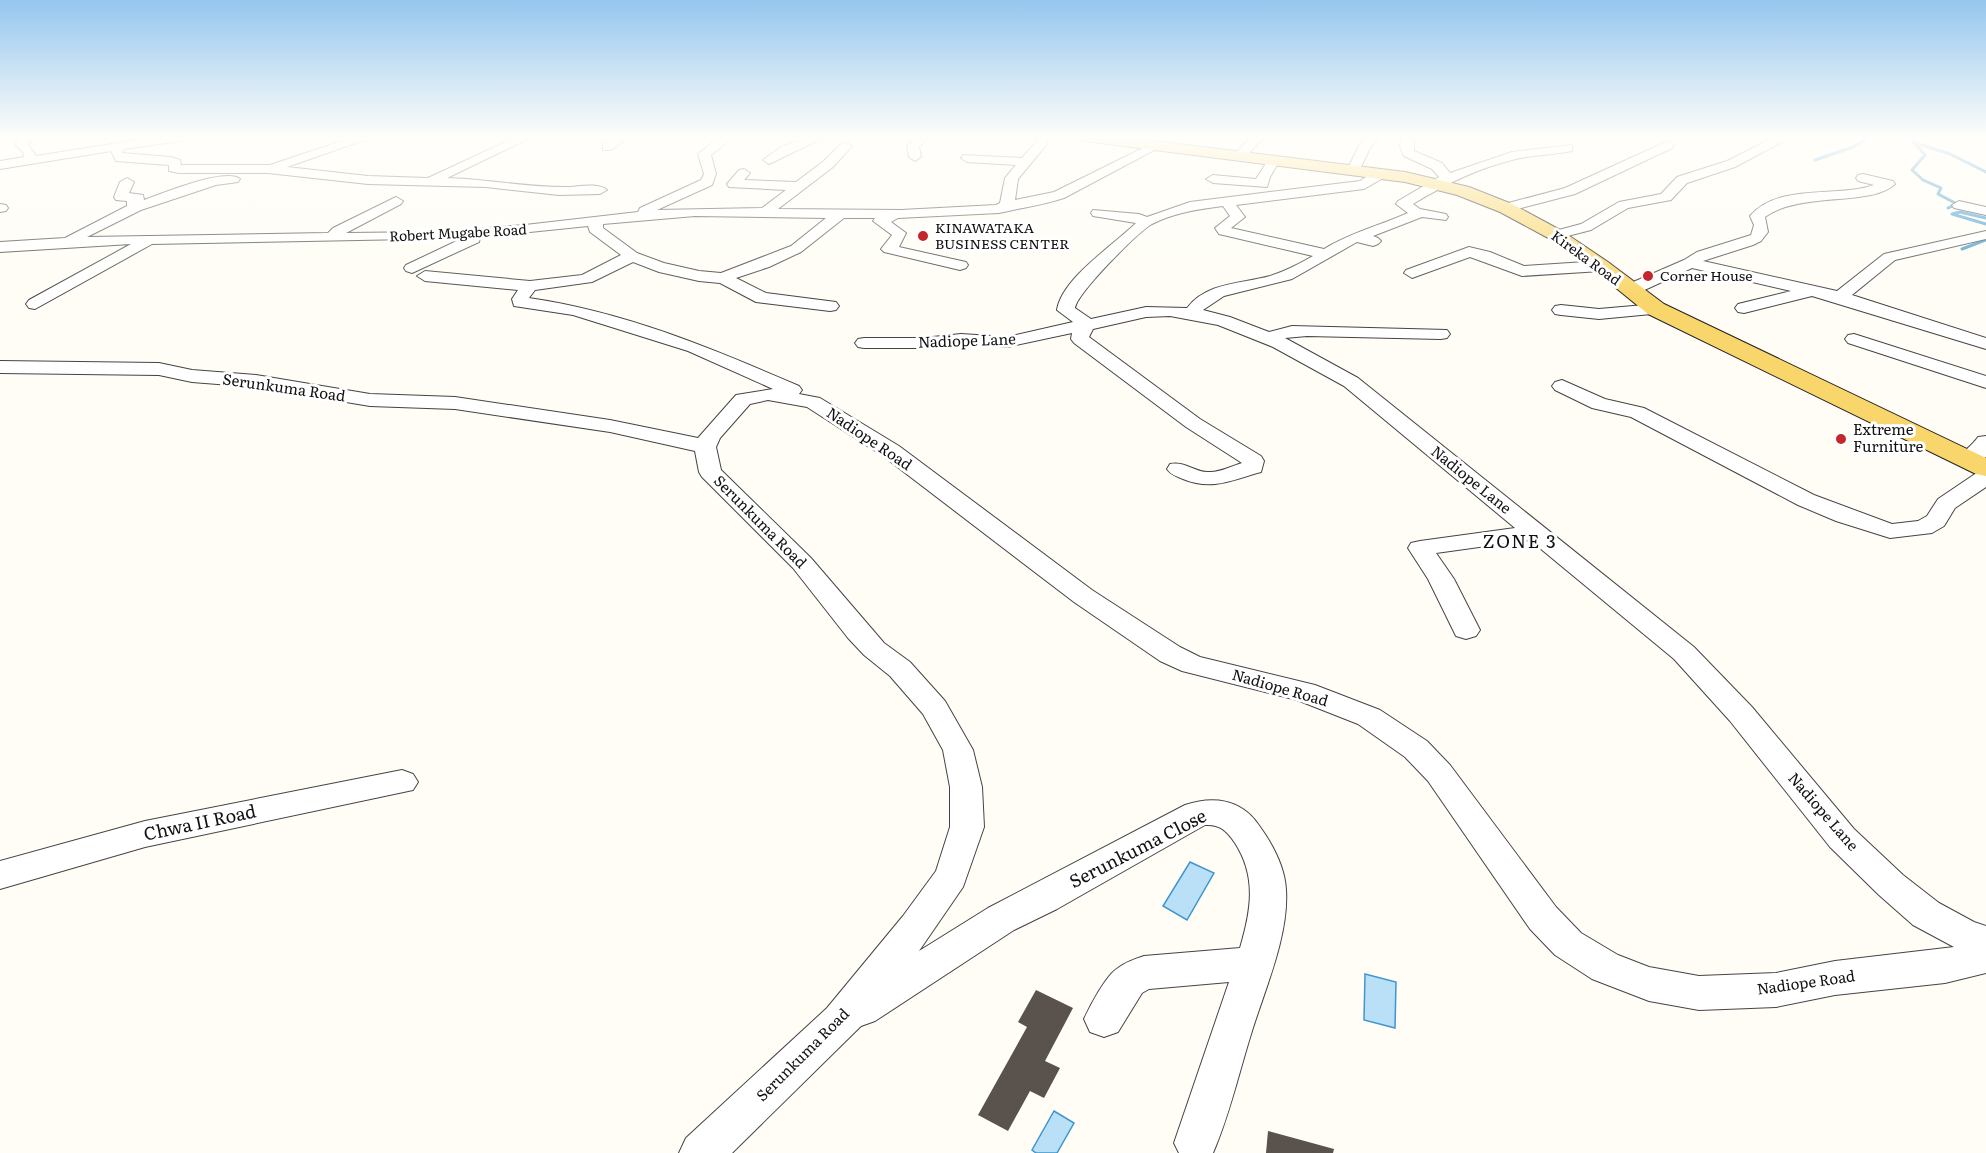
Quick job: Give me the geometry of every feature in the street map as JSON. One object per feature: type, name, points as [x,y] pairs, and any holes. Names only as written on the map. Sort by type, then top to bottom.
[{"type":"main road","name":"Kireka Road","points":[[1466,191],[1506,208],[1556,235],[1601,266],[1630,291],[1656,309],[1977,463]]},
{"type":"street","points":[[123,191],[121,197],[138,198],[132,204],[136,207]]},
{"type":"street","points":[[64,243],[136,207],[187,191]]},
{"type":"street","points":[[546,202],[560,191],[568,191]]},
{"type":"street","points":[[646,215],[645,211],[655,205],[687,191]]},
{"type":"street","points":[[767,211],[790,191]]},
{"type":"street","points":[[1007,205],[1010,191]]},
{"type":"street","name":"Robert Mugabe Road","points":[[0,247],[151,240],[485,233],[646,215],[767,211],[896,214],[971,212],[1043,200],[1067,191]]},
{"type":"street","points":[[1178,469],[1202,479],[1213,479],[1253,467],[1253,461],[1199,427],[1182,412],[1084,344],[1080,339],[1087,324],[1065,310],[1066,300],[1083,279],[1146,222],[1190,206],[1325,191]]},
{"type":"street","points":[[1425,191],[1404,202],[1407,207],[1420,213],[1441,217]]},
{"type":"street","points":[[1506,208],[1570,191]]},
{"type":"street","points":[[1556,235],[1586,227],[1624,205],[1666,197],[1672,191]]},
{"type":"street","points":[[1630,291],[1714,250],[1756,238],[1761,232],[1757,216],[1768,206],[1797,199],[1863,191]]},
{"type":"street","points":[[331,238],[338,231],[396,201]]},
{"type":"street","points":[[1226,201],[1238,217],[1222,228],[1224,231],[1326,254]]},
{"type":"street","points":[[1959,206],[1986,211]]},
{"type":"street","points":[[724,278],[739,270],[763,264],[796,249],[842,212]]},
{"type":"street","points":[[1098,213],[1139,218],[1146,222]]},
{"type":"street","points":[[1192,313],[1196,305],[1206,298],[1279,278],[1311,264],[1355,237],[1394,225],[1420,213]]},
{"type":"street","points":[[525,229],[534,214]]},
{"type":"street","points":[[896,214],[880,221],[899,233],[889,249],[960,265]]},
{"type":"street","points":[[597,221],[596,229],[632,256],[673,270],[724,278],[762,298],[830,306]]},
{"type":"street","points":[[485,233],[418,272],[530,286],[586,279],[632,256]]},
{"type":"street","points":[[1840,297],[1890,257],[1986,235]]},
{"type":"street","points":[[1355,237],[1373,242]]},
{"type":"street","points":[[35,304],[151,240]]},
{"type":"street","points":[[1412,273],[1475,252],[1522,271],[1601,266]]},
{"type":"street","points":[[1420,253],[1450,260]]},
{"type":"street","points":[[1690,263],[1840,297],[1986,344]]},
{"type":"street","points":[[530,286],[520,302],[575,310],[694,347],[813,402]]},
{"type":"street","points":[[1744,308],[1814,290]]},
{"type":"street","points":[[1561,310],[1599,314],[1656,309]]},
{"type":"street","name":"Nadiope Lane","points":[[864,343],[923,343],[961,339],[999,343],[1155,310],[1192,313],[1267,338],[1321,362],[1351,382],[1684,653],[1741,714],[1842,838],[1891,885],[1926,914],[1964,935],[1986,942]]},
{"type":"street","points":[[1267,338],[1292,331],[1441,334]]},
{"type":"street","points":[[1854,339],[1986,382]]},
{"type":"street","name":"Serunkuma Road","points":[[0,367],[159,369],[192,376],[256,381],[370,400],[455,403],[610,426],[678,439],[705,447],[710,472],[802,563],[858,632],[914,683],[935,708],[958,750],[966,787],[967,827],[951,877],[916,927],[841,1021],[701,1153]]},
{"type":"street","points":[[1562,386],[1599,404],[1633,410],[1806,500],[1844,516],[1890,531],[1924,528],[1936,521],[1946,504],[1986,477]]},
{"type":"street","name":"Nadiope Road","points":[[705,447],[710,436],[743,399],[768,394],[813,402],[891,451],[1083,596],[1170,654],[1191,664],[1305,692],[1368,717],[1391,730],[1416,749],[1439,773],[1543,918],[1568,944],[1605,967],[1649,984],[1699,993],[1776,990],[1835,978],[1945,966],[1986,957]]},
{"type":"street","points":[[1977,463],[1979,452],[1986,442]]},
{"type":"street","points":[[1466,630],[1441,579],[1420,548],[1535,532]]},
{"type":"street","name":"Chwa II Road","points":[[0,875],[145,834],[402,782]]},
{"type":"street","name":"Serunkuma Close","points":[[841,1021],[1001,919],[1197,814],[1213,810],[1230,816],[1240,824],[1251,840],[1267,873],[1269,893],[1254,963],[1196,1143]]},
{"type":"street","points":[[1104,1019],[1129,981],[1144,973],[1254,963]]},
{"type":"water","points":[[1190,862],[1214,873],[1187,920],[1163,906]]},
{"type":"water","points":[[1365,974],[1396,982],[1395,1028],[1364,1020]]},
{"type":"water","points":[[1054,1111],[1074,1123],[1057,1153],[1036,1153],[1032,1150]]},
{"type":"building","points":[[1036,990],[1073,1008],[1045,1061],[1060,1068],[1044,1098],[1030,1091],[1008,1131],[978,1115],[1027,1027],[1018,1022]]},
{"type":"building","points":[[1268,1131],[1334,1149],[1333,1153],[1266,1153]]},
{"type":"waterway","points":[[1940,191],[1938,194],[1957,204],[1948,208]]},
{"type":"waterway","points":[[1986,218],[1960,212],[1952,214],[1986,224]]},
{"type":"waterway","points":[[1962,249],[1986,240]]},
{"type":"place","name":"KINAWATAKA BUSINESS CENTER","points":[[923,236]]},
{"type":"place","name":"Corner House","points":[[1648,276]]},
{"type":"place","name":"Extreme Furniture","points":[[1841,439]]},
{"type":"district","name":"ZONE 3","points":[[1520,542]]}]
